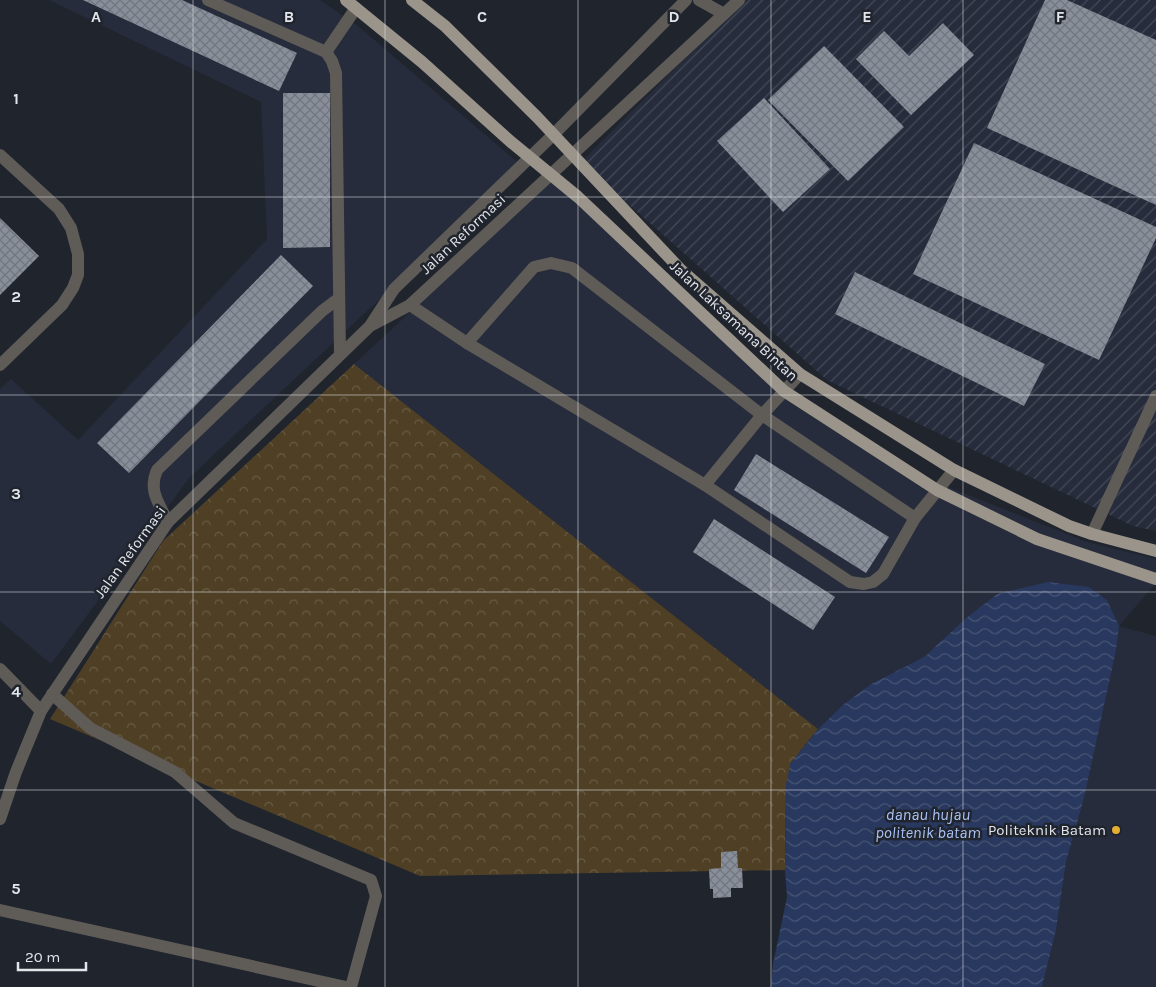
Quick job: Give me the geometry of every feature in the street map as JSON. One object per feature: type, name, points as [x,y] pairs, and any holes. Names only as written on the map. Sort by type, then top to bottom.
[{"type":"main road","name":"Jalan Laksamana Bintan","points":[[412,0],[445,26],[553,135],[682,270],[800,374],[954,470],[1069,526],[1156,551]]},
{"type":"main road","name":"Jalan Laksamana Bintan","points":[[351,4],[422,62],[585,204],[784,391],[937,490],[1037,539],[1156,579]]},
{"type":"street","points":[[208,0],[326,52],[332,62],[336,73],[340,354]]},
{"type":"street","name":"Jalan Reformasi","points":[[0,819],[16,772],[41,711],[168,522],[370,326],[394,289],[530,158],[686,0]]},
{"type":"street","points":[[699,0],[724,14]]},
{"type":"street","name":"Jalan Reformasi","points":[[370,326],[410,305],[739,0]]},
{"type":"street","points":[[326,52],[351,4]]},
{"type":"street","points":[[0,155],[59,208],[71,228],[78,254],[78,275],[73,288],[62,305],[0,365]]},
{"type":"street","points":[[467,343],[534,267],[551,263],[572,268],[762,415],[914,518]]},
{"type":"street","points":[[168,522],[153,491],[157,470],[322,310],[338,299]]},
{"type":"street","points":[[410,305],[467,343],[705,485],[850,582],[864,584],[873,582],[883,574],[914,518],[954,470]]},
{"type":"street","points":[[705,485],[762,415],[800,374]]},
{"type":"street","points":[[1092,534],[1156,396]]},
{"type":"street","points":[[0,669],[41,711]]},
{"type":"street","points":[[52,694],[90,728],[175,772],[234,823],[371,880],[376,896],[352,987]]},
{"type":"street","points":[[0,910],[346,987]]},
{"type":"shaded area","points":[[49,0],[320,0],[358,26],[522,166],[190,477],[51,664],[0,621],[0,389],[11,379],[78,440],[267,239],[261,102]]},
{"type":"shaded area","points":[[744,0],[1156,0],[1156,531],[1133,526],[827,380],[581,162]]},
{"type":"shaded area","points":[[552,181],[774,380],[923,477],[1087,542],[1156,559],[1156,583],[1119,626],[1107,600],[1089,587],[997,594],[965,619],[924,657],[871,684],[844,704],[818,729],[354,364]]},
{"type":"shaded area","name":"Politeknik Batam","points":[[1119,626],[1156,636],[1156,987],[1042,987],[1056,930],[1066,862],[1084,798]]},
{"type":"green space","points":[[354,364],[818,729],[800,751],[786,785],[785,870],[420,876],[50,719],[163,541]]},
{"type":"water","name":"danau hujau politenik batam","points":[[1048,582],[1089,587],[1107,600],[1119,626],[1116,650],[1084,798],[1066,862],[1056,930],[1042,987],[771,987],[773,964],[787,897],[785,870],[786,785],[790,764],[818,729],[844,704],[871,684],[924,657],[965,619],[997,594]]},
{"type":"building","points":[[83,0],[182,0],[297,53],[279,91]]},
{"type":"building","points":[[1045,0],[1067,0],[1156,40],[1156,205],[987,128]]},
{"type":"building","points":[[943,23],[974,55],[911,115],[856,59],[884,31],[909,56]]},
{"type":"building","points":[[824,46],[904,127],[848,181],[768,100]]},
{"type":"building","points":[[283,93],[330,93],[330,247],[283,248]]},
{"type":"building","points":[[764,98],[830,169],[783,212],[717,141]]},
{"type":"building","points":[[974,143],[1156,227],[1156,238],[1099,360],[913,274]]},
{"type":"building","points":[[0,218],[39,256],[0,295]]},
{"type":"building","points":[[281,255],[313,286],[129,473],[97,443]]},
{"type":"building","points":[[855,272],[1045,364],[1024,406],[835,314]]},
{"type":"building","points":[[756,454],[889,537],[866,573],[734,490]]},
{"type":"building","points":[[714,519],[835,597],[813,630],[693,552]]},
{"type":"building","points":[[737,851],[738,868],[742,868],[743,888],[731,888],[731,897],[713,898],[713,889],[710,889],[709,869],[721,868],[721,852]]},
{"type":"place","name":"Politeknik Batam","points":[[1116,830]]}]
